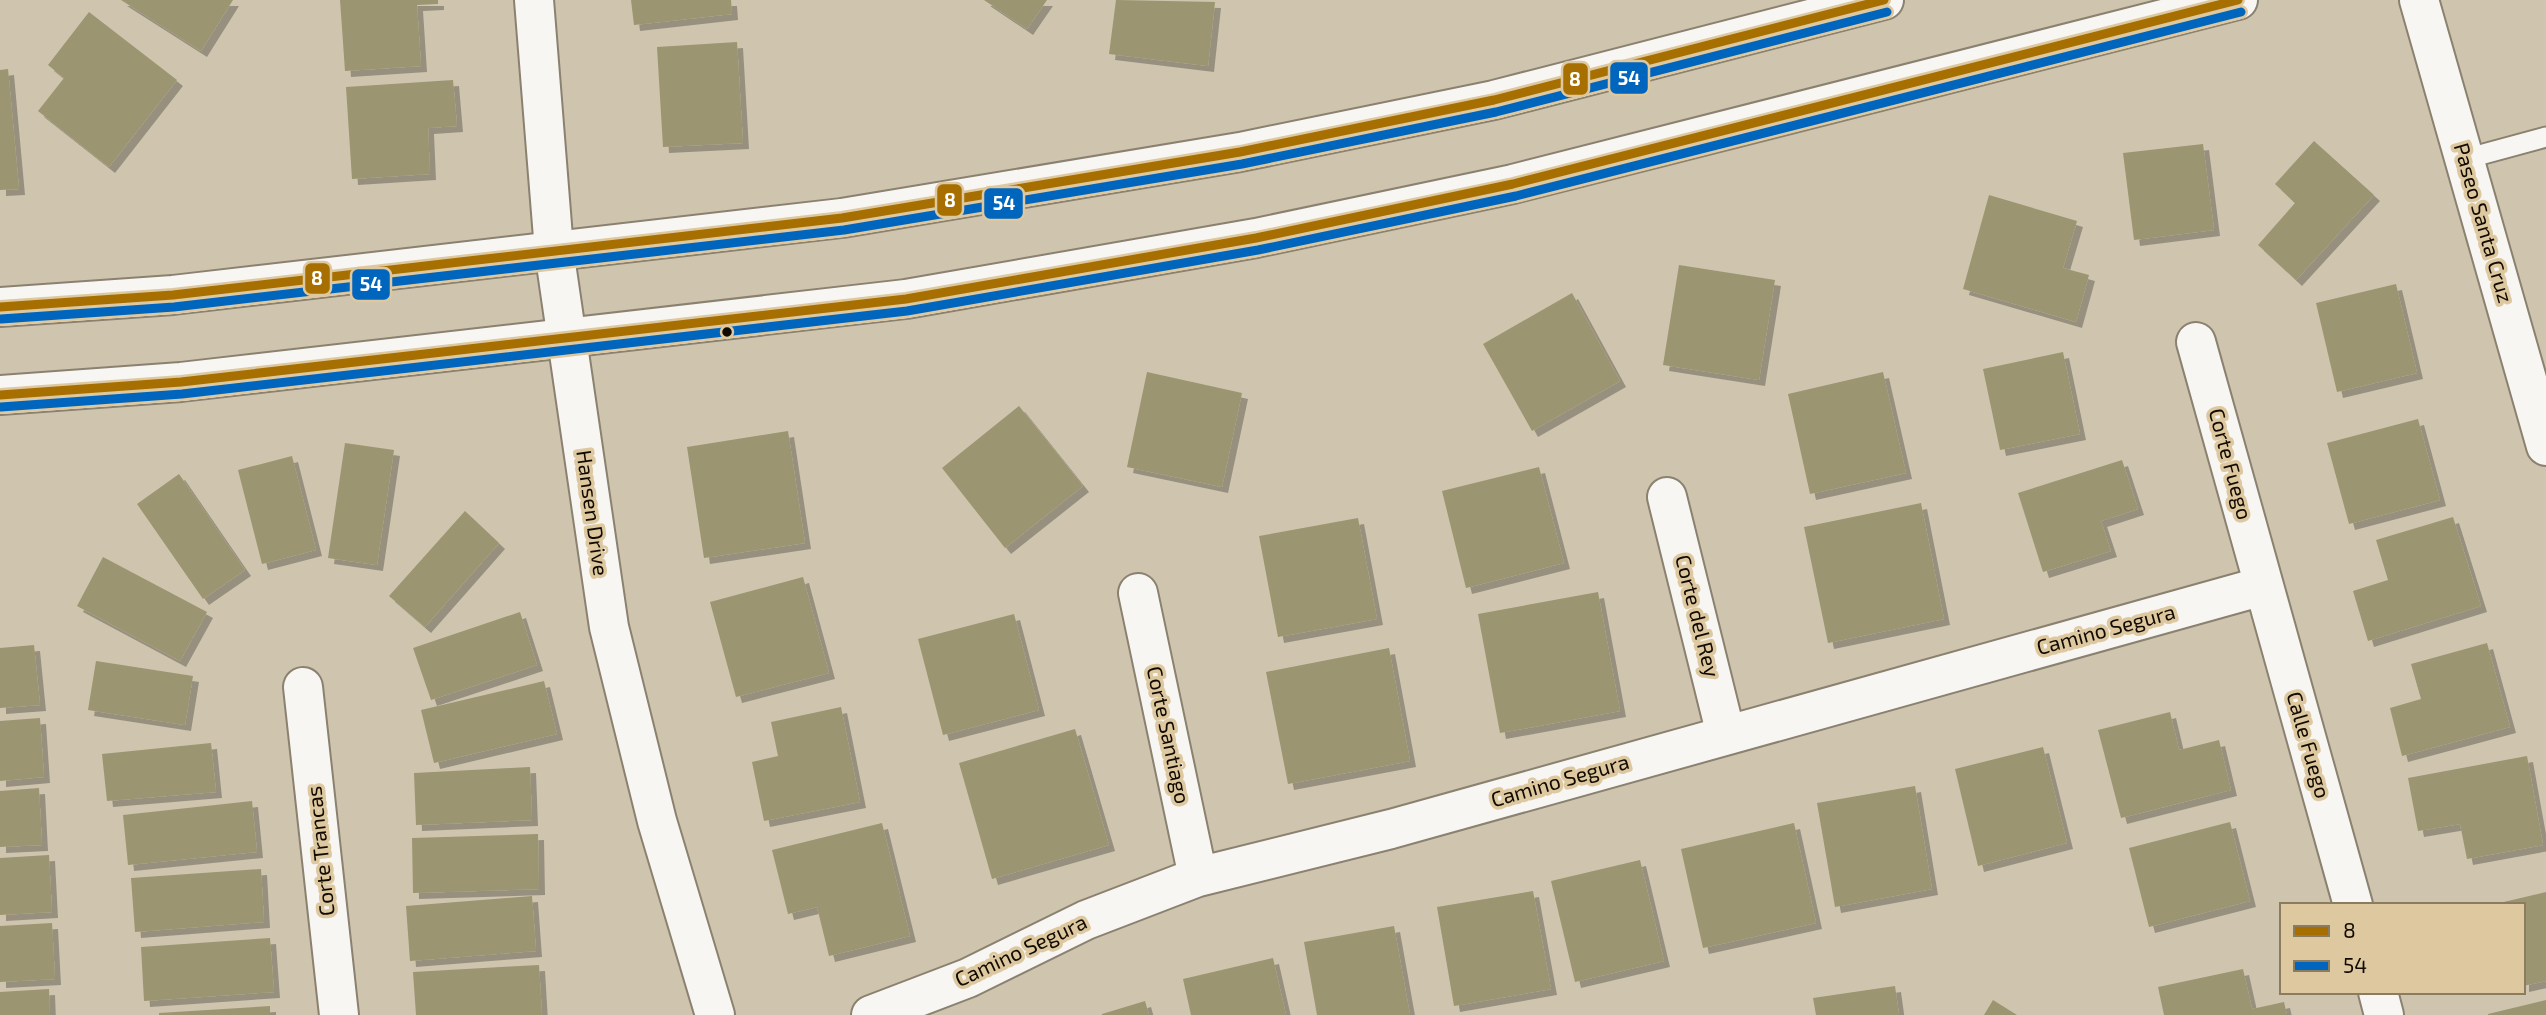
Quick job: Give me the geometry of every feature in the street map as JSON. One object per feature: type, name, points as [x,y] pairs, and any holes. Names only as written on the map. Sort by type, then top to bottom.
[{"type":"street","name":"Hansen Drive","points":[[534,0],[554,250],[609,627],[657,821],[715,1015]]},
{"type":"street","points":[[0,307],[173,295],[842,218],[1240,152],[1494,100],[1884,0]]},
{"type":"street","points":[[0,395],[181,382],[906,299],[1256,238],[1513,184],[2238,0]]},
{"type":"street","name":"Paseo Santa Cruz","points":[[2419,0],[2546,446]]},
{"type":"street","name":"Corte Fuego","points":[[2196,342],[2263,586]]},
{"type":"street","name":"Corte del Rey","points":[[1667,497],[1726,735]]},
{"type":"street","name":"Camino Segura","points":[[871,1015],[968,978],[1086,920],[1198,877],[1391,829],[2263,586]]},
{"type":"street","name":"Calle Fuego","points":[[2263,586],[2352,903]]},
{"type":"street","name":"Corte Santiago","points":[[1138,593],[1198,877]]},
{"type":"street","name":"Corte Trancas","points":[[303,687],[339,1015]]},
{"type":"street","points":[[2379,994],[2384,1015]]},
{"type":"lane","points":[[2465,159],[2546,137]]},
{"type":"building","points":[[121,0],[233,0],[201,51]]},
{"type":"building","points":[[340,0],[438,0],[438,4],[417,5],[421,66],[345,71]]},
{"type":"building","points":[[631,0],[731,0],[732,14],[634,25]]},
{"type":"building","points":[[984,0],[1047,0],[1027,29]]},
{"type":"building","points":[[1116,0],[1215,2],[1208,66],[1109,54]]},
{"type":"building","points":[[89,12],[177,80],[109,167],[38,111],[64,78],[48,65]]},
{"type":"building","points":[[737,42],[743,143],[663,147],[657,47]]},
{"type":"building","points":[[8,69],[19,189],[0,190],[0,70]]},
{"type":"building","points":[[453,80],[457,126],[428,128],[430,174],[352,179],[346,87]]},
{"type":"building","points":[[2314,141],[2374,195],[2296,280],[2258,245],[2295,203],[2275,184]]},
{"type":"building","points":[[2203,144],[2214,230],[2134,240],[2123,153]]},
{"type":"building","points":[[1989,195],[2077,221],[2063,268],[2089,275],[2076,322],[1963,289]]},
{"type":"building","points":[[1679,265],[1775,280],[1759,380],[1663,365]]},
{"type":"building","points":[[2396,284],[2417,373],[2337,392],[2316,303]]},
{"type":"building","points":[[1572,293],[1620,381],[1532,431],[1483,344]]},
{"type":"building","points":[[2063,352],[2080,434],[2000,450],[1983,369]]},
{"type":"building","points":[[1147,372],[1242,393],[1222,487],[1127,467]]},
{"type":"building","points":[[1883,372],[1906,473],[1810,494],[1788,394]]},
{"type":"building","points":[[1019,406],[1083,486],[1005,548],[942,468]]},
{"type":"building","points":[[2418,419],[2440,500],[2349,524],[2327,443]]},
{"type":"building","points":[[788,431],[805,543],[704,558],[687,447]]},
{"type":"building","points":[[345,443],[394,450],[377,565],[328,558]]},
{"type":"building","points":[[292,456],[316,550],[262,564],[238,470]]},
{"type":"building","points":[[2122,460],[2138,509],[2101,521],[2111,551],[2043,572],[2018,493]]},
{"type":"building","points":[[1539,467],[1564,563],[1466,588],[1442,491]]},
{"type":"building","points":[[179,474],[245,570],[203,599],[137,504]]},
{"type":"building","points":[[1921,503],[1944,619],[1828,643],[1804,527]]},
{"type":"building","points":[[465,511],[499,543],[425,627],[389,596]]},
{"type":"building","points":[[2453,517],[2481,606],[2368,641],[2353,591],[2388,580],[2376,540]]},
{"type":"building","points":[[1358,518],[1377,619],[1278,637],[1259,536]]},
{"type":"building","points":[[103,557],[207,612],[180,661],[77,606]]},
{"type":"building","points":[[803,577],[829,673],[736,697],[710,602]]},
{"type":"building","points":[[1598,592],[1620,711],[1500,733],[1478,614]]},
{"type":"building","points":[[520,612],[537,665],[431,700],[413,648]]},
{"type":"building","points":[[1014,614],[1039,710],[943,735],[918,639]]},
{"type":"building","points":[[2487,643],[2510,727],[2402,756],[2390,708],[2421,699],[2411,664]]},
{"type":"building","points":[[34,645],[40,705],[0,708],[0,648]]},
{"type":"building","points":[[1389,648],[1410,761],[1288,784],[1266,672]]},
{"type":"building","points":[[96,661],[193,676],[185,725],[88,710]]},
{"type":"building","points":[[544,681],[557,734],[434,763],[421,710]]},
{"type":"building","points":[[841,707],[860,802],[764,821],[752,762],[778,756],[771,722]]},
{"type":"building","points":[[2170,712],[2179,750],[2219,740],[2231,790],[2121,818],[2098,730]]},
{"type":"building","points":[[40,718],[44,777],[0,781],[0,721]]},
{"type":"building","points":[[1075,729],[1109,845],[992,879],[959,763]]},
{"type":"building","points":[[211,743],[216,792],[107,801],[102,754]]},
{"type":"building","points":[[2043,747],[2067,843],[1978,866],[1955,769]]},
{"type":"building","points":[[2527,756],[2543,845],[2467,859],[2460,824],[2418,831],[2408,778]]},
{"type":"building","points":[[530,767],[532,820],[416,825],[414,773]]},
{"type":"building","points":[[1915,786],[1932,889],[1835,907],[1817,803]]},
{"type":"building","points":[[39,788],[42,845],[0,847],[0,791]]},
{"type":"building","points":[[252,801],[257,852],[128,865],[123,815]]},
{"type":"building","points":[[2230,822],[2250,901],[2149,927],[2129,848]]},
{"type":"building","points":[[882,823],[910,936],[829,956],[817,907],[788,914],[772,850]]},
{"type":"building","points":[[1794,823],[1816,923],[1703,948],[1681,849]]},
{"type":"building","points":[[538,834],[539,889],[413,893],[412,838]]},
{"type":"building","points":[[49,855],[52,912],[0,915],[0,858]]},
{"type":"building","points":[[1640,860],[1664,961],[1575,982],[1551,881]]},
{"type":"building","points":[[261,869],[264,922],[135,932],[131,878]]},
{"type":"building","points":[[1533,891],[1551,989],[1454,1006],[1437,907]]},
{"type":"building","points":[[2546,892],[2546,981],[2525,986],[2525,903],[2499,903]]},
{"type":"building","points":[[532,896],[536,951],[410,961],[406,906]]},
{"type":"building","points":[[52,923],[55,979],[0,982],[0,926]]},
{"type":"building","points":[[1394,926],[1410,1015],[1317,1015],[1304,942]]},
{"type":"building","points":[[270,938],[274,992],[144,1001],[141,947]]},
{"type":"building","points":[[1273,958],[1286,1015],[1191,1015],[1183,979]]},
{"type":"building","points":[[539,965],[542,1015],[416,1015],[413,972]]},
{"type":"building","points":[[2243,969],[2252,1009],[2284,1002],[2287,1015],[2164,1015],[2158,987]]},
{"type":"building","points":[[1895,986],[1899,1015],[1816,1015],[1813,998]]},
{"type":"building","points":[[49,989],[50,1015],[0,1015],[0,992]]},
{"type":"building","points":[[1993,1000],[2017,1015],[1984,1015]]},
{"type":"building","points":[[2546,1000],[2546,1015],[2488,1015],[2488,1014]]},
{"type":"building","points":[[1145,1001],[1149,1015],[1102,1015],[1102,1014]]},
{"type":"building","points":[[270,1006],[270,1015],[159,1015],[159,1013]]},
{"type":"transit line","name":"8","points":[[0,307],[173,295],[842,218],[1240,152],[1494,100],[1884,0]]},
{"type":"transit line","name":"8","points":[[0,395],[181,382],[906,299],[1256,238],[1513,184],[2238,0]]},
{"type":"transit line","name":"54","points":[[1,319],[174,307],[844,230],[1242,164],[1496,112],[1887,12]]},
{"type":"transit line","name":"54","points":[[1,407],[182,394],[907,311],[1258,250],[1516,196],[2241,12]]}]
